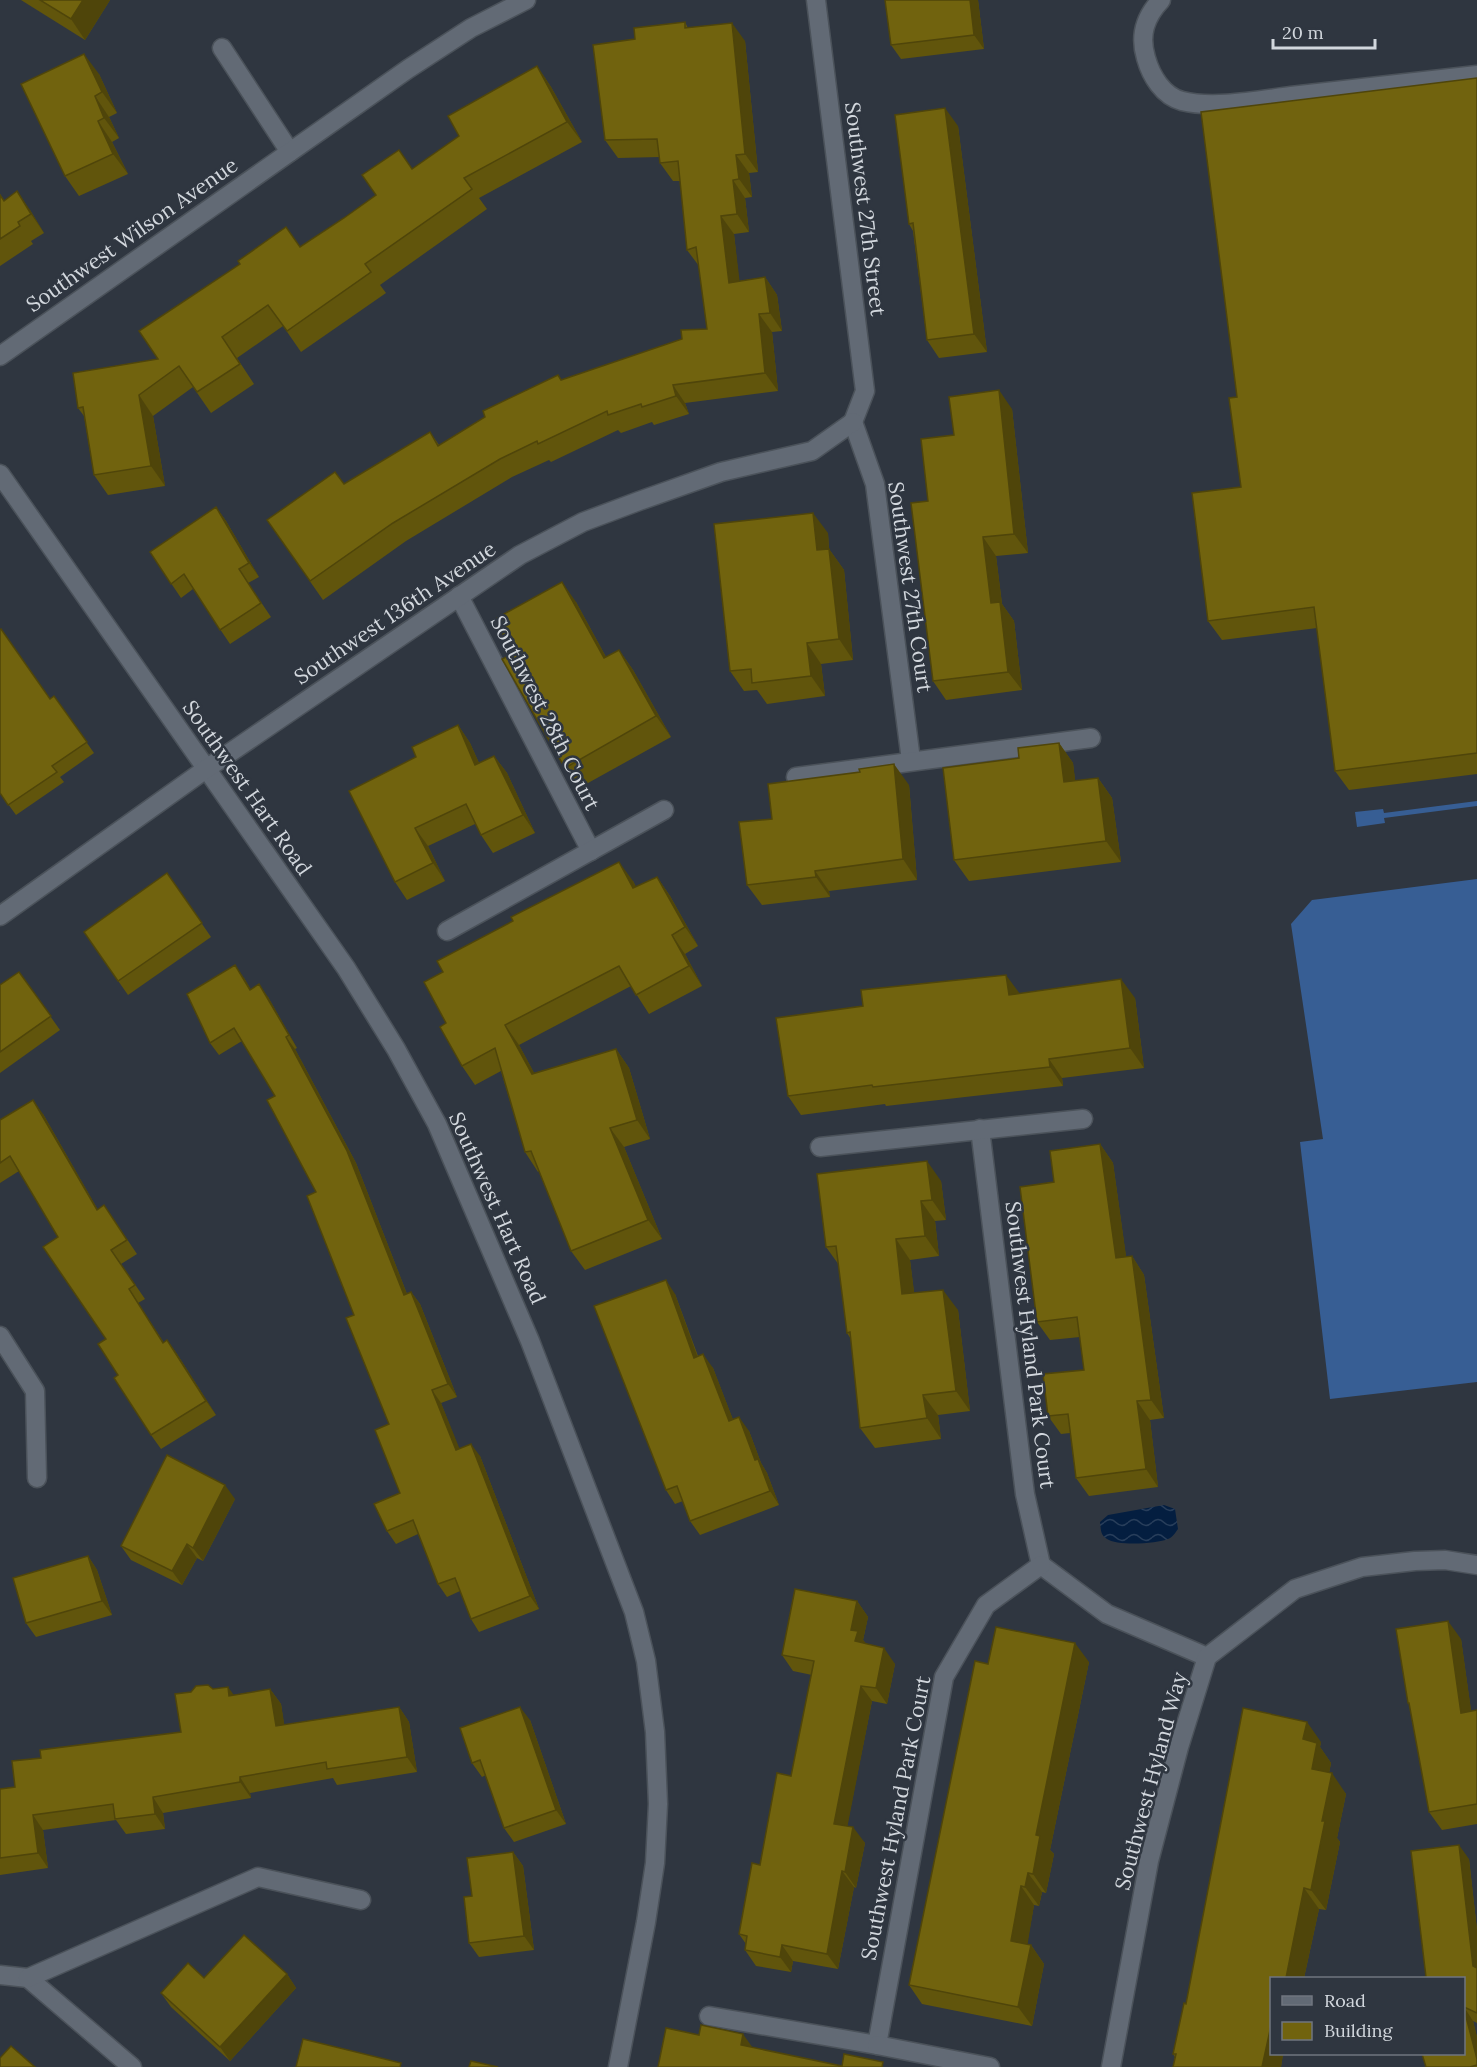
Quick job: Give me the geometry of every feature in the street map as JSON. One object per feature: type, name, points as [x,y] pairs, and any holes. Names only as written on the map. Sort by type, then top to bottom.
[{"type":"street","name":"Southwest Wilson Avenue","points":[[0,356],[408,69],[471,28],[526,0]]},
{"type":"street","name":"Southwest 27th Street","points":[[816,0],[866,391],[853,422]]},
{"type":"street","points":[[1161,0],[1150,12],[1142,33],[1144,51],[1150,71],[1162,90],[1180,101],[1206,104],[1257,100],[1477,75]]},
{"type":"street","points":[[222,48],[290,152]]},
{"type":"street","name":"Southwest 136th Avenue","points":[[0,916],[206,769],[520,555],[583,522],[721,472],[812,451],[853,422]]},
{"type":"street","name":"Southwest 27th Court","points":[[853,422],[874,484],[911,760]]},
{"type":"street","name":"Southwest Hart Road","points":[[0,474],[346,968],[396,1049],[437,1124],[530,1341],[634,1612],[646,1661],[655,1732],[658,1804],[655,1863],[618,2067]]},
{"type":"street","name":"Southwest 28th Court","points":[[459,596],[591,851]]},
{"type":"street","points":[[796,777],[1090,738]]},
{"type":"street","points":[[447,931],[664,810]]},
{"type":"street","points":[[820,1147],[1083,1119]]},
{"type":"street","name":"Southwest Hyland Park Court","points":[[877,2045],[944,1677],[986,1605],[1041,1565],[1026,1494],[980,1129]]},
{"type":"street","points":[[0,1336],[35,1392],[37,1479]]},
{"type":"street","name":"Southwest Hyland Way","points":[[1112,2067],[1149,1861],[1179,1747],[1208,1658],[1295,1589],[1362,1567],[1415,1560],[1445,1560],[1477,1565]]},
{"type":"street","points":[[1041,1565],[1107,1614],[1208,1658]]},
{"type":"street","points":[[0,1975],[28,1978],[258,1877],[361,1900]]},
{"type":"street","points":[[28,1978],[132,2067]]},
{"type":"street","points":[[708,2016],[990,2067]]},
{"type":"shaded area","points":[[1477,801],[1477,806],[1384,818],[1385,823],[1357,827],[1355,812],[1383,809],[1384,813]]},
{"type":"shaded area","points":[[1477,879],[1477,1382],[1330,1399],[1300,1142],[1323,1139],[1291,924],[1312,900]]},
{"type":"water","points":[[1164,1505],[1175,1509],[1178,1529],[1168,1539],[1137,1544],[1119,1543],[1102,1534],[1100,1522],[1108,1515]]},
{"type":"building","points":[[40,0],[83,0],[71,19]]},
{"type":"building","points":[[885,0],[970,0],[974,35],[891,45]]},
{"type":"building","points":[[685,22],[685,28],[732,23],[745,154],[736,155],[739,179],[733,180],[737,214],[721,216],[729,283],[765,277],[770,313],[759,314],[765,373],[673,385],[676,396],[608,415],[607,411],[538,444],[537,441],[500,459],[393,523],[310,581],[267,520],[335,472],[344,484],[430,432],[438,446],[485,417],[483,411],[558,375],[561,380],[682,339],[681,330],[707,329],[696,247],[687,250],[678,161],[660,163],[657,139],[605,140],[593,45],[635,39],[634,28]]},
{"type":"building","points":[[84,54],[102,92],[95,96],[104,118],[98,121],[113,154],[65,176],[21,84]]},
{"type":"building","points":[[537,66],[567,122],[464,178],[472,189],[365,264],[371,272],[287,331],[268,305],[222,337],[240,364],[197,392],[179,366],[139,395],[151,466],[94,475],[83,407],[78,408],[73,373],[158,359],[139,331],[240,264],[238,261],[286,227],[300,247],[344,218],[376,195],[362,175],[399,150],[412,169],[459,136],[448,116]]},
{"type":"building","points":[[1477,78],[1477,753],[1335,771],[1314,607],[1208,621],[1192,493],[1241,487],[1229,398],[1237,397],[1201,112]]},
{"type":"building","points":[[945,108],[974,334],[927,340],[913,223],[909,224],[895,115]]},
{"type":"building","points":[[17,191],[31,214],[18,222],[20,226],[0,239],[0,195],[4,201]]},
{"type":"building","points":[[999,390],[1014,534],[983,537],[991,603],[1000,602],[1008,672],[933,681],[911,503],[928,501],[921,439],[954,435],[949,397]]},
{"type":"building","points":[[216,507],[249,563],[239,569],[261,603],[220,630],[184,574],[171,584],[150,552]]},
{"type":"building","points":[[813,513],[817,550],[829,549],[839,639],[807,643],[811,676],[752,683],[751,669],[730,671],[714,524]]},
{"type":"building","points":[[562,582],[604,658],[619,650],[656,716],[565,768],[502,659],[513,654],[495,619]]},
{"type":"building","points":[[1,629],[50,699],[54,696],[87,742],[52,766],[57,772],[8,805],[0,793]]},
{"type":"building","points":[[458,725],[475,765],[494,756],[523,815],[481,835],[466,804],[415,828],[433,863],[395,882],[349,791],[416,757],[412,747]]},
{"type":"building","points":[[1059,743],[1064,782],[1098,778],[1106,841],[954,860],[943,768],[1019,758],[1018,748]]},
{"type":"building","points":[[894,764],[903,859],[815,871],[816,877],[747,885],[739,822],[772,819],[768,784],[860,772],[859,769]]},
{"type":"building","points":[[619,862],[633,888],[657,877],[685,927],[672,935],[689,966],[636,995],[619,966],[505,1025],[532,1074],[616,1049],[637,1120],[610,1128],[648,1220],[571,1251],[531,1151],[525,1152],[495,1048],[462,1066],[440,1027],[446,1023],[424,982],[443,972],[437,961],[513,921],[511,917]]},
{"type":"building","points":[[167,873],[202,923],[118,981],[84,932]]},
{"type":"building","points":[[235,965],[250,990],[259,984],[289,1035],[286,1037],[347,1151],[404,1295],[411,1292],[448,1384],[432,1390],[456,1450],[471,1444],[530,1596],[471,1619],[455,1578],[438,1584],[413,1520],[387,1531],[374,1504],[400,1493],[375,1430],[389,1424],[346,1318],[354,1315],[307,1196],[316,1192],[267,1100],[275,1096],[234,1028],[210,1043],[187,994]]},
{"type":"building","points":[[19,972],[51,1016],[0,1052],[0,985]]},
{"type":"building","points":[[1006,975],[1009,995],[1121,979],[1130,1048],[1049,1059],[1050,1067],[788,1096],[776,1018],[863,1006],[861,990]]},
{"type":"building","points":[[33,1100],[97,1210],[104,1205],[127,1240],[111,1250],[135,1285],[129,1289],[163,1343],[167,1340],[206,1401],[151,1435],[114,1378],[118,1375],[98,1344],[106,1339],[43,1247],[58,1237],[10,1156],[0,1163],[0,1120]]},
{"type":"building","points":[[1100,1144],[1116,1258],[1132,1256],[1151,1400],[1137,1401],[1146,1469],[1076,1478],[1068,1414],[1048,1416],[1043,1374],[1084,1370],[1077,1317],[1037,1322],[1020,1187],[1054,1182],[1050,1151]]},
{"type":"building","points":[[927,1161],[932,1200],[921,1201],[925,1236],[896,1239],[902,1294],[943,1290],[956,1391],[923,1395],[927,1418],[860,1428],[850,1332],[847,1333],[836,1246],[826,1247],[817,1174]]},
{"type":"building","points":[[666,1280],[694,1358],[703,1354],[729,1421],[739,1417],[755,1460],[758,1459],[770,1491],[690,1521],[677,1486],[666,1490],[594,1306]]},
{"type":"building","points":[[167,1455],[225,1485],[193,1548],[187,1544],[172,1571],[121,1546]]},
{"type":"building","points":[[88,1556],[102,1601],[26,1623],[13,1578]]},
{"type":"building","points":[[795,1589],[857,1601],[851,1630],[858,1631],[855,1641],[884,1648],[876,1688],[861,1686],[834,1824],[853,1827],[845,1872],[842,1871],[827,1954],[782,1945],[780,1957],[745,1950],[747,1936],[739,1934],[752,1863],[760,1865],[777,1773],[791,1776],[814,1661],[782,1655]]},
{"type":"building","points":[[1448,1621],[1461,1713],[1477,1710],[1477,1804],[1429,1812],[1396,1629]]},
{"type":"building","points":[[996,1627],[1075,1643],[1036,1835],[1040,1836],[1033,1874],[1028,1873],[1025,1887],[1021,1886],[1011,1941],[1031,1945],[1018,2007],[909,1985],[975,1661],[988,1664]]},
{"type":"building","points":[[208,1685],[213,1689],[228,1687],[229,1696],[270,1689],[276,1726],[399,1707],[407,1757],[327,1769],[326,1762],[240,1777],[240,1782],[153,1797],[155,1814],[115,1819],[113,1804],[33,1815],[38,1853],[0,1858],[0,1789],[15,1787],[12,1761],[41,1758],[40,1750],[181,1732],[175,1694],[191,1692],[196,1686]]},
{"type":"building","points":[[520,1707],[556,1810],[504,1828],[480,1760],[472,1763],[460,1728]]},
{"type":"building","points":[[1243,1708],[1307,1722],[1303,1739],[1317,1743],[1312,1769],[1332,1773],[1311,1890],[1304,1888],[1286,1977],[1270,1977],[1270,2030],[1262,2067],[1173,2067],[1176,2054],[1173,2054],[1184,2003],[1186,2004]]},
{"type":"building","points":[[1459,1845],[1473,1966],[1477,1968],[1477,2013],[1465,2007],[1465,1977],[1426,1977],[1411,1851]]},
{"type":"building","points":[[513,1852],[524,1936],[469,1943],[464,1897],[472,1896],[467,1858]]},
{"type":"building","points":[[244,1935],[287,1974],[220,2047],[161,1993],[188,1963],[204,1978]]},
{"type":"building","points":[[1465,2013],[1477,2065],[1426,2067],[1422,2055],[1465,2055]]},
{"type":"building","points":[[701,2025],[743,2034],[741,2045],[842,2066],[844,2054],[883,2062],[882,2067],[658,2067],[666,2028],[699,2035]]},
{"type":"building","points":[[303,2039],[401,2063],[400,2067],[296,2067]]},
{"type":"building","points":[[11,2046],[35,2067],[0,2067],[0,2058]]},
{"type":"building","points":[[471,2061],[498,2067],[469,2067]]}]
